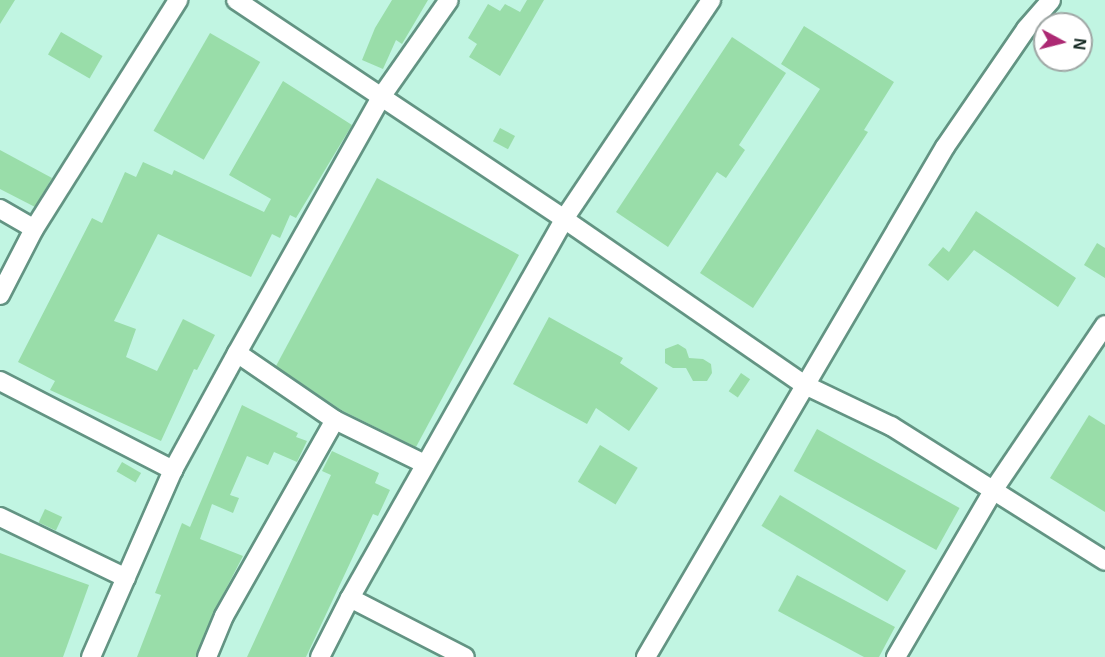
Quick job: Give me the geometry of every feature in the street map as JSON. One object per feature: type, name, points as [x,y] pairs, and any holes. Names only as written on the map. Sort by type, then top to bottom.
[{"type":"street","points":[[0,295],[34,229],[178,0]]},
{"type":"street","points":[[236,0],[564,219],[805,385],[891,426],[1105,561]]},
{"type":"street","points":[[91,657],[174,470],[237,353],[381,97],[449,0]]},
{"type":"street","points":[[320,657],[350,598],[564,219],[711,0]]},
{"type":"street","points":[[646,657],[945,147],[1026,29],[1052,0]]},
{"type":"street","points":[[0,209],[34,229]]},
{"type":"street","points":[[896,657],[994,489],[1105,326]]},
{"type":"street","points":[[237,353],[335,420],[425,464]]},
{"type":"street","points":[[0,381],[174,470]]},
{"type":"street","points":[[207,657],[224,616],[335,420]]},
{"type":"street","points":[[0,517],[126,578]]},
{"type":"street","points":[[350,598],[465,657]]},
{"type":"building","points":[[0,0],[15,0],[0,24]]},
{"type":"building","points":[[392,0],[428,0],[402,44],[396,40],[383,69],[362,60],[375,28]]},
{"type":"building","points":[[527,0],[544,0],[500,76],[469,57],[477,44],[468,38],[488,4],[500,11],[505,4],[520,12]]},
{"type":"building","points":[[804,26],[894,82],[864,130],[868,132],[753,308],[700,273],[820,89],[781,64]]},
{"type":"building","points":[[61,32],[103,56],[90,79],[48,55]]},
{"type":"building","points":[[210,33],[260,62],[204,160],[154,131]]},
{"type":"building","points":[[732,37],[786,73],[739,145],[745,150],[726,178],[717,172],[668,247],[616,212]]},
{"type":"building","points":[[283,81],[352,125],[296,218],[290,215],[280,238],[272,234],[251,277],[158,234],[114,321],[136,329],[126,357],[157,371],[183,319],[215,335],[197,370],[194,369],[161,441],[50,390],[55,381],[18,362],[92,218],[102,223],[125,172],[136,177],[143,162],[172,175],[174,170],[264,212],[271,199],[229,175]]},
{"type":"building","points":[[500,128],[515,136],[508,149],[493,141]]},
{"type":"building","points":[[0,150],[52,178],[35,207],[0,189]]},
{"type":"building","points":[[377,178],[519,255],[416,447],[341,410],[276,366]]},
{"type":"building","points":[[976,211],[1076,278],[1058,307],[974,250],[948,281],[928,265],[943,247],[949,252]]},
{"type":"building","points":[[1097,243],[1105,248],[1105,278],[1084,265]]},
{"type":"building","points":[[549,317],[623,358],[620,363],[658,388],[629,431],[596,408],[587,424],[513,384]]},
{"type":"building","points":[[678,344],[686,349],[689,358],[703,359],[711,364],[712,373],[707,381],[693,381],[686,368],[673,368],[665,363],[665,349]]},
{"type":"building","points":[[741,373],[750,379],[738,397],[729,391]]},
{"type":"building","points":[[242,405],[298,433],[296,437],[307,441],[297,462],[274,452],[268,465],[247,456],[230,495],[239,498],[233,513],[212,504],[200,539],[243,556],[214,612],[196,657],[137,657],[161,595],[155,593],[182,523],[190,527]]},
{"type":"building","points":[[1089,415],[1105,425],[1105,512],[1050,478]]},
{"type":"building","points":[[817,429],[960,508],[936,550],[794,471]]},
{"type":"building","points":[[600,445],[638,468],[616,505],[578,482]]},
{"type":"building","points":[[332,451],[379,473],[375,483],[390,490],[378,516],[373,514],[306,657],[247,657],[331,475],[322,471]]},
{"type":"building","points":[[122,462],[141,473],[136,483],[116,472]]},
{"type":"building","points":[[780,495],[906,571],[887,602],[761,526]]},
{"type":"building","points":[[45,509],[62,517],[56,531],[39,523]]},
{"type":"building","points":[[0,553],[89,585],[63,657],[0,657]]},
{"type":"building","points":[[797,575],[895,627],[879,657],[864,657],[778,611]]}]
